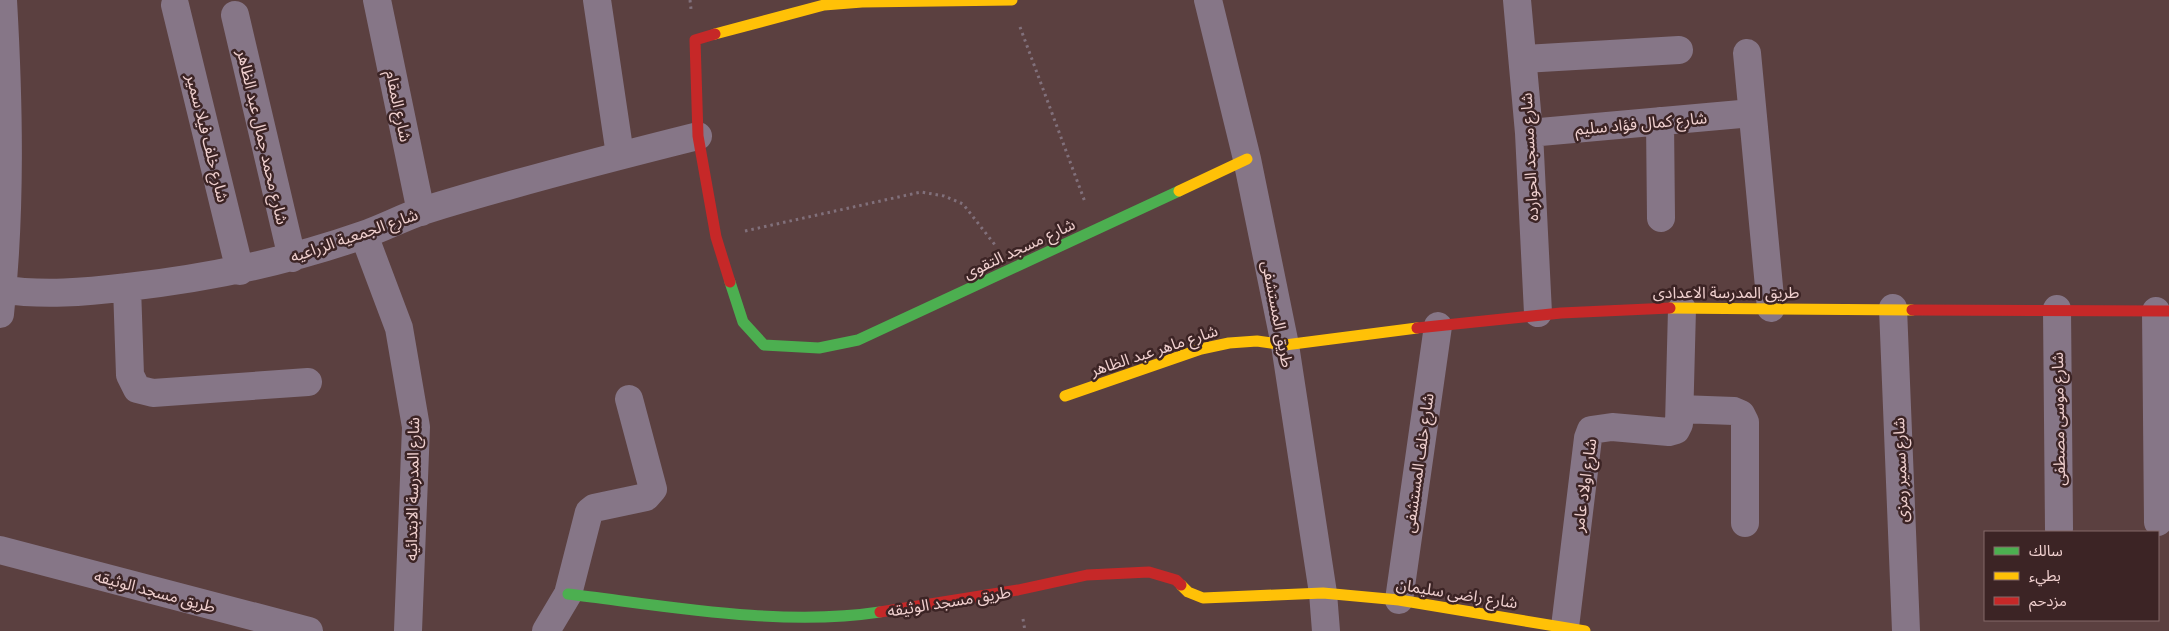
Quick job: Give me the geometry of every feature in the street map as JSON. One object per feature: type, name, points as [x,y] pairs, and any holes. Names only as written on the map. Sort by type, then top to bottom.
[{"type":"street","points":[[1,297],[8,188],[8,90],[3,0]]},
{"type":"street","name":"شارع المقام","points":[[377,0],[420,212]]},
{"type":"street","points":[[597,0],[620,155]]},
{"type":"street","name":"شارع مسجد التقوى","points":[[1011,0],[862,2],[824,5],[695,40],[698,136],[716,237],[743,322],[764,345],[819,348],[858,340],[1095,231],[1247,158]]},
{"type":"street","name":"طريق المستشفى","points":[[1208,0],[1247,158],[1285,345],[1323,593],[1326,631]]},
{"type":"street","name":"شارع مسجد الحوارده","points":[[1517,0],[1529,133],[1538,313]]},
{"type":"street","name":"شارع خلف فيلا سمير","points":[[176,5],[240,271]]},
{"type":"street","name":"شارع محمد جمال عبد الظاهر","points":[[235,16],[292,258]]},
{"type":"street","points":[[1523,59],[1679,50]]},
{"type":"street","points":[[1747,53],[1771,308]]},
{"type":"street","name":"شارع كمال فؤاد سليم","points":[[1529,133],[1752,114]]},
{"type":"street","points":[[1660,122],[1661,218]]},
{"type":"street","name":"شارع الجمعية الزراعيه","points":[[1,297],[44,292],[86,292],[184,281],[240,271],[292,258],[364,235],[420,212],[620,155],[698,136]]},
{"type":"street","name":"شارع المدرسة الابتدائيه","points":[[364,235],[399,328],[416,427],[408,631]]},
{"type":"street","points":[[127,287],[130,375],[137,389],[153,393],[308,382]]},
{"type":"street","name":"طريق المدرسة الاعدادى","points":[[1285,345],[1538,313],[1596,309],[1893,308],[2163,311]]},
{"type":"street","name":"شارع سمير رمزى","points":[[1893,308],[1906,631]]},
{"type":"street","name":"شارع اولاد عامر","points":[[1575,629],[1588,438],[1591,430],[1612,427],[1668,432],[1676,430],[1680,424],[1682,309]]},
{"type":"street","name":"شارع موسى مصطفى","points":[[2057,309],[2059,529]]},
{"type":"street","points":[[2158,522],[2163,311]]},
{"type":"street","name":"شارع خلف المستشفى","points":[[1399,600],[1438,326]]},
{"type":"street","name":"شارع ماهر عبد الظاهر","points":[[1064,396],[1202,349],[1229,343],[1257,341],[1285,345]]},
{"type":"street","points":[[546,631],[568,594],[589,512],[594,508],[646,497],[653,489],[629,399]]},
{"type":"street","points":[[1680,409],[1734,411],[1741,414],[1745,422],[1745,524]]},
{"type":"street","name":"طريق مسجد الوثيقه","points":[[0,550],[309,631]]},
{"type":"street","name":"طريق مسجد الوثيقه","points":[[568,594],[807,625],[1018,590],[1086,575],[1149,572],[1176,580],[1188,592],[1203,598],[1323,593]]},
{"type":"street","name":"شارع راضى سليمان","points":[[1323,593],[1399,600],[1575,629]]},
{"type":"path","points":[[1011,0],[1095,231]]},
{"type":"path","points":[[716,237],[921,192],[944,196],[963,204],[1013,269]]},
{"type":"traffic: fast","points":[[730,282],[743,322],[764,345],[819,348],[858,340],[1179,191]]},
{"type":"traffic: fast","points":[[568,594],[684,609],[764,616],[842,616],[880,612]]},
{"type":"traffic: slow","points":[[715,34],[824,5],[862,2],[1012,0]]},
{"type":"traffic: slow","points":[[1179,191],[1247,159]]},
{"type":"traffic: slow","points":[[1670,308],[1912,310]]},
{"type":"traffic: slow","points":[[1065,396],[1201,349],[1229,343],[1257,341],[1285,345],[1417,328]]},
{"type":"traffic: slow","points":[[1181,585],[1188,592],[1203,598],[1323,593],[1399,600],[1585,631]]},
{"type":"traffic: jam","points":[[715,34],[695,40],[698,136],[716,237],[730,282]]},
{"type":"traffic: jam","points":[[1417,328],[1561,313],[1670,308]]},
{"type":"traffic: jam","points":[[1912,310],[2169,311]]},
{"type":"traffic: jam","points":[[880,612],[1018,590],[1087,575],[1149,572],[1176,580],[1181,585]]}]
